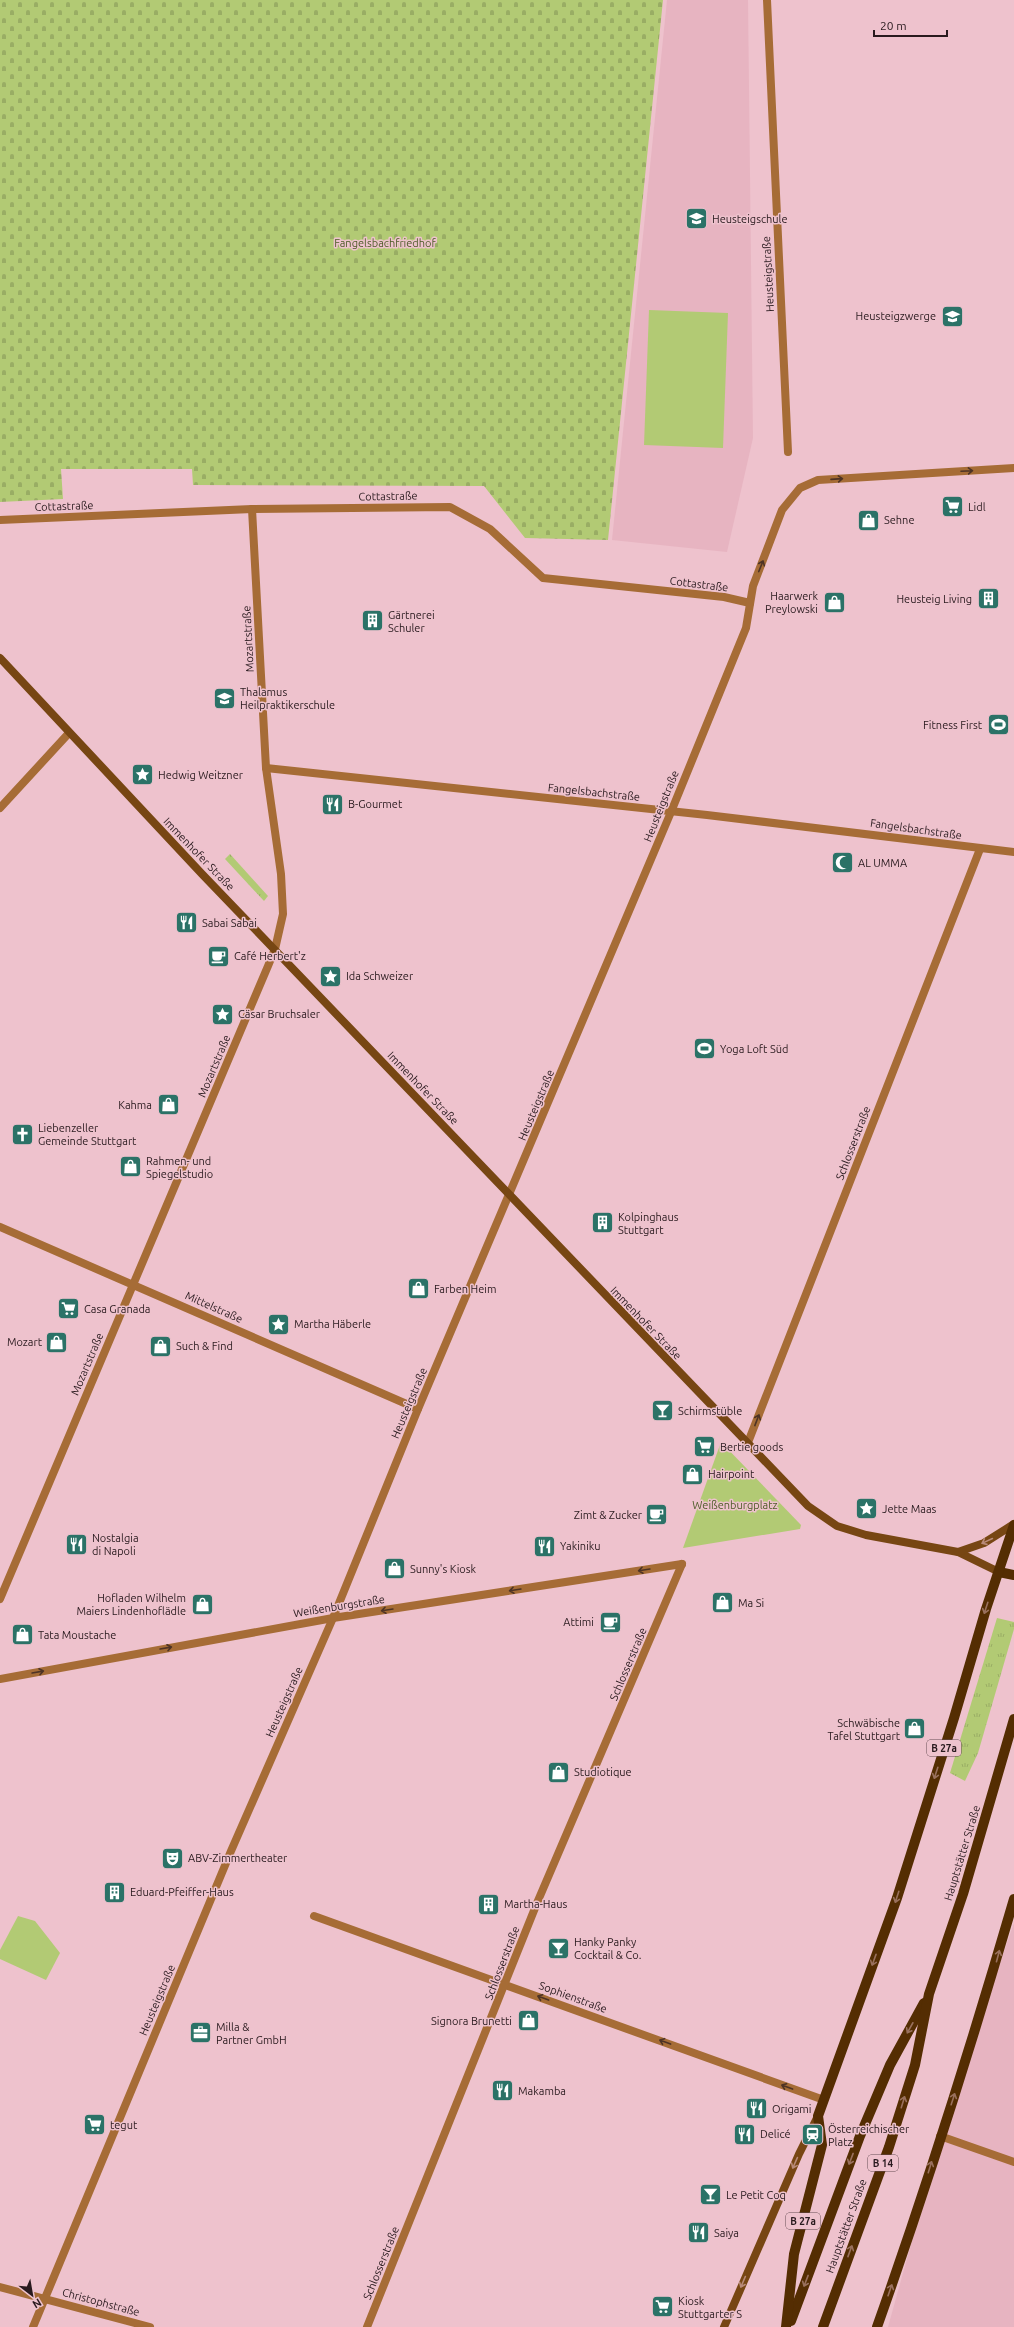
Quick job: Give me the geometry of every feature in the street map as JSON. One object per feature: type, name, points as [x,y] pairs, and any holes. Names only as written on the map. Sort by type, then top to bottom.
[{"type":"main road","name":"Immenhofer Straße","points":[[0,658],[275,950],[747,1445],[808,1506],[837,1526],[866,1535],[958,1552]]},
{"type":"main road","points":[[958,1552],[984,1543],[1014,1524]]},
{"type":"main road","name":"B 27a","points":[[788,2327],[794,2254],[822,2145],[818,2116],[897,1898],[954,1718],[986,1609],[1014,1524]]},
{"type":"main road","points":[[958,1552],[999,1572],[1014,1575]]},
{"type":"main road","name":"Hauptstätter Straße","points":[[822,2327],[889,2147],[915,2065],[929,1994],[963,1894],[1014,1719]]},
{"type":"main road","points":[[877,2327],[918,2211],[940,2136],[987,1993],[1014,1899]]},
{"type":"main road","name":"Hauptstätter Straße","points":[[788,2327],[860,2136],[890,2065],[929,1994]]},
{"type":"main road","points":[[724,2327],[796,2160],[818,2116]]},
{"type":"street","name":"Heusteigstraße","points":[[767,0],[788,452]]},
{"type":"street","name":"Heusteigstraße","points":[[33,2327],[234,1844],[333,1618],[418,1409],[510,1196],[671,812],[746,628],[752,586],[782,510],[800,488],[818,480],[1014,468]]},
{"type":"street","name":"Cottastraße","points":[[0,520],[252,509],[450,507],[490,529],[543,578],[724,597],[750,603]]},
{"type":"street","name":"Mozartstraße","points":[[0,1599],[275,950],[283,914],[281,874],[266,768],[252,509]]},
{"type":"street","points":[[0,808],[69,733]]},
{"type":"street","name":"Fangelsbachstraße","points":[[266,768],[923,839],[980,849],[1014,852]]},
{"type":"street","name":"Schlosserstraße","points":[[747,1445],[980,849]]},
{"type":"street","name":"Mittelstraße","points":[[0,1227],[418,1409]]},
{"type":"street","name":"Schlosserstraße","points":[[367,2327],[506,1985],[537,1903],[682,1564]]},
{"type":"street","name":"Weißenburgstraße","points":[[0,1679],[333,1618],[682,1564]]},
{"type":"street","name":"Sophienstraße","points":[[314,1916],[824,2100]]},
{"type":"street","points":[[940,2136],[1014,2162]]},
{"type":"street","name":"Christophstraße","points":[[0,2287],[150,2327]]},
{"type":"shaded area","name":"Heusteigschule","points":[[667,0],[748,0],[753,438],[727,552],[612,540]]},
{"type":"shaded area","points":[[1014,1923],[1014,2327],[888,2327],[947,2115]]},
{"type":"green space","name":"Fangelsbachfriedhof","points":[[0,0],[663,0],[608,540],[525,538],[484,486],[193,485],[192,469],[61,469],[63,499],[0,502]]},
{"type":"green space","points":[[649,310],[728,313],[723,448],[644,445]]},
{"type":"green space","points":[[230,854],[268,896],[264,901],[225,859]]},
{"type":"green space","name":"Weißenburgplatz","points":[[721,1442],[801,1525],[800,1529],[683,1548]]},
{"type":"green space","points":[[997,1618],[1014,1622],[1014,1629],[978,1753],[965,1781],[950,1773]]},
{"type":"green space","points":[[18,1916],[35,1921],[60,1953],[46,1980],[0,1959],[0,1950]]},
{"type":"place","name":"Heusteigschule","points":[[697,219]]},
{"type":"place","name":"Heusteigzwerge","points":[[952,316]]},
{"type":"place","name":"Lidl","points":[[952,507]]},
{"type":"place","name":"Sehne","points":[[869,520]]},
{"type":"place","name":"Heusteig Living","points":[[988,599]]},
{"type":"place","name":"Haarwerk Preylowski","points":[[834,602]]},
{"type":"place","name":"Gärtnerei Schuler","points":[[373,621]]},
{"type":"place","name":"Thalamus Heilpraktikerschule","points":[[225,698]]},
{"type":"place","name":"Fitness First","points":[[998,725]]},
{"type":"place","name":"Hedwig Weitzner","points":[[142,775]]},
{"type":"place","name":"B-Gourmet","points":[[332,804]]},
{"type":"place","name":"AL UMMA","points":[[843,863]]},
{"type":"place","name":"Sabai Sabai","points":[[187,923]]},
{"type":"place","name":"Café Herbert'z","points":[[218,956]]},
{"type":"place","name":"Ida Schweizer","points":[[331,976]]},
{"type":"place","name":"Cäsar Bruchsaler","points":[[222,1014]]},
{"type":"place","name":"Yoga Loft Süd","points":[[704,1049]]},
{"type":"place","name":"Kahma","points":[[168,1105]]},
{"type":"place","name":"Liebenzeller Gemeinde Stuttgart","points":[[23,1134]]},
{"type":"place","name":"Rahmen- und Spiegelstudio","points":[[131,1167]]},
{"type":"place","name":"Kolpinghaus Stuttgart","points":[[602,1223]]},
{"type":"place","name":"Farben Heim","points":[[419,1289]]},
{"type":"place","name":"Casa Granada","points":[[68,1309]]},
{"type":"place","name":"Martha Häberle","points":[[278,1324]]},
{"type":"place","name":"Mozart","points":[[57,1342]]},
{"type":"place","name":"Such & Find","points":[[161,1346]]},
{"type":"place","name":"Schirmstüble","points":[[662,1411]]},
{"type":"place","name":"Bertie goods","points":[[705,1447]]},
{"type":"place","name":"Hairpoint","points":[[693,1474]]},
{"type":"place","name":"Jette Maas","points":[[867,1509]]},
{"type":"place","name":"Zimt & Zucker","points":[[657,1515]]},
{"type":"place","name":"Nostalgia di Napoli","points":[[76,1544]]},
{"type":"place","name":"Yakiniku","points":[[545,1546]]},
{"type":"place","name":"Sunny's Kiosk","points":[[394,1569]]},
{"type":"place","name":"Ma Si","points":[[722,1603]]},
{"type":"place","name":"Hofladen Wilhelm Maiers Lindenhoflädle","points":[[202,1604]]},
{"type":"place","name":"Attimi","points":[[610,1622]]},
{"type":"place","name":"Tata Moustache","points":[[22,1635]]},
{"type":"place","name":"Schwäbische Tafel Stuttgart","points":[[915,1729]]},
{"type":"place","name":"Studiotique","points":[[559,1772]]},
{"type":"place","name":"ABV-Zimmertheater","points":[[173,1858]]},
{"type":"place","name":"Eduard-Pfeiffer-Haus","points":[[115,1892]]},
{"type":"place","name":"Martha-Haus","points":[[488,1904]]},
{"type":"place","name":"Hanky Panky Cocktail & Co.","points":[[559,1948]]},
{"type":"place","name":"Signora Brunetti","points":[[528,2021]]},
{"type":"place","name":"Milla & Partner GmbH","points":[[200,2033]]},
{"type":"place","name":"Makamba","points":[[502,2091]]},
{"type":"place","name":"Origami","points":[[756,2109]]},
{"type":"place","name":"tegut","points":[[94,2125]]},
{"type":"place","name":"Delicé","points":[[745,2134]]},
{"type":"place","name":"Österreichischer Platz","points":[[812,2135]]},
{"type":"place","name":"Le Petit Coq","points":[[711,2195]]},
{"type":"place","name":"Saiya","points":[[699,2233]]},
{"type":"place","name":"Kiosk Stuttgarter S","points":[[662,2307]]}]
